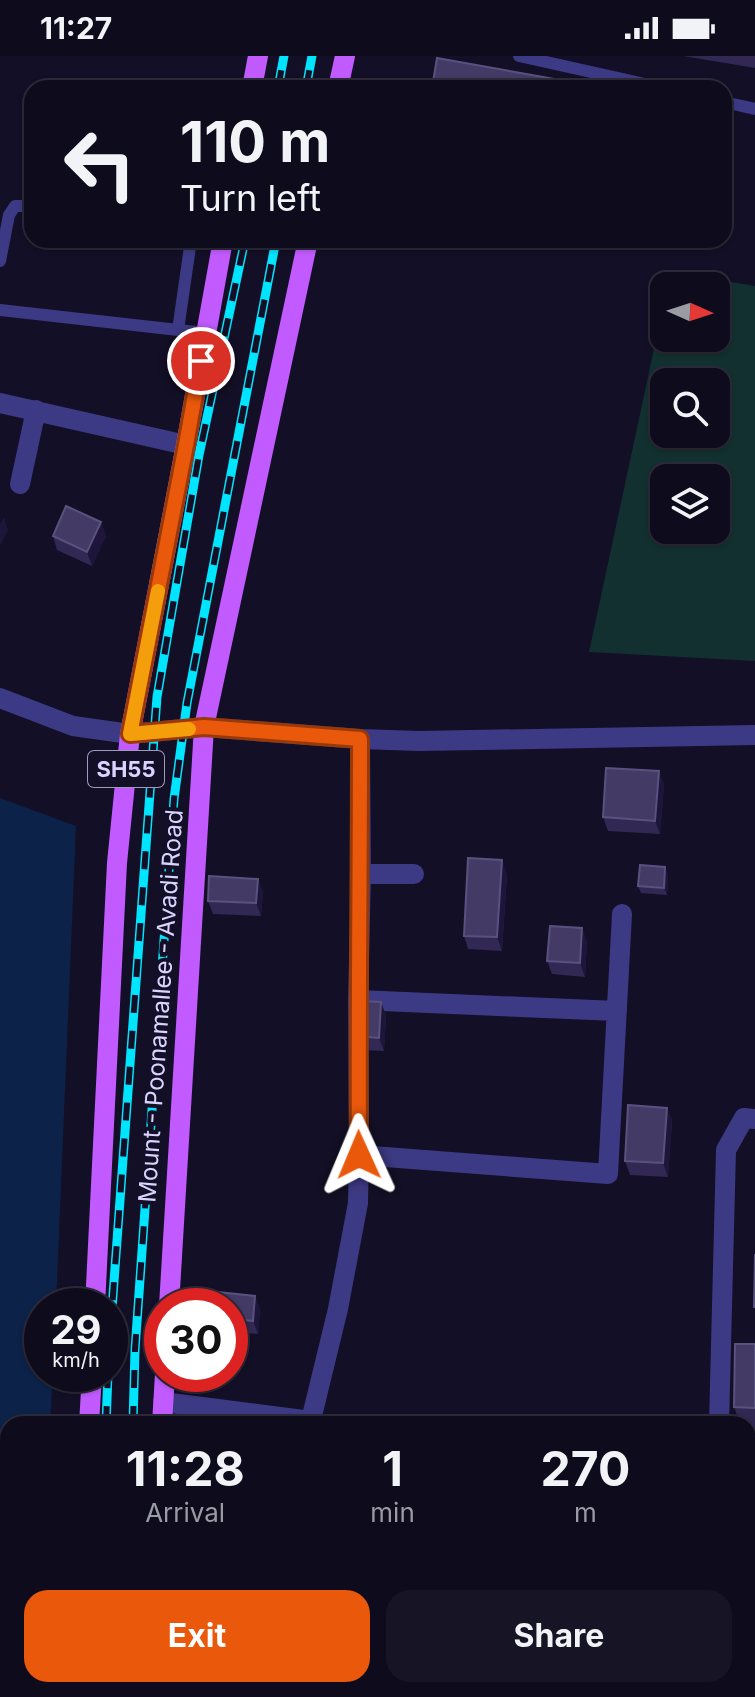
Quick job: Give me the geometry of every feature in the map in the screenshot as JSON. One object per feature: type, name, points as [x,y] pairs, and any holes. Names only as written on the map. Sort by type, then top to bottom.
[{"type":"main road","points":[[254,80],[258,56]]},
{"type":"main road","points":[[340,80],[345,56]]},
{"type":"main road","name":"Mount - Poonamallee - Avadi Road","points":[[96,1288],[117,863],[130,734],[221,248]]},
{"type":"main road","name":"Mount - Poonamallee - Avadi Road","points":[[170,1288],[204,727],[306,248]]},
{"type":"main road","points":[[89,1416],[91,1392]]},
{"type":"main road","points":[[162,1416],[164,1392]]},
{"type":"street","points":[[0,403],[186,445]]},
{"type":"street","points":[[20,484],[36,410]]},
{"type":"street","points":[[0,698],[73,726],[130,734],[204,727],[419,741],[755,735]]},
{"type":"street","points":[[312,1416],[338,1309],[358,1203],[360,739]]},
{"type":"street","points":[[361,874],[414,874]]},
{"type":"street","points":[[359,1155],[608,1174],[622,914]]},
{"type":"street","points":[[358,1000],[617,1011]]},
{"type":"street","points":[[719,1416],[726,1150],[744,1118],[755,1119]]},
{"type":"street","points":[[163,1402],[261,1416]]},
{"type":"lane","points":[[519,56],[627,80]]},
{"type":"lane","points":[[732,104],[755,109]]},
{"type":"lane","points":[[0,261],[9,215],[15,206],[24,206]]},
{"type":"lane","points":[[178,330],[190,248]]},
{"type":"lane","points":[[0,310],[205,333]]},
{"type":"green space","points":[[730,282],[755,286],[755,661],[589,652],[653,352],[730,352]]},
{"type":"water","points":[[0,798],[76,826],[57,1288],[24,1288],[24,1392],[52,1392],[50,1416],[0,1416]]},
{"type":"building","points":[[437,58],[560,80],[433,80]]},
{"type":"building","points":[[66,506],[101,522],[87,552],[53,536]]},
{"type":"building","points":[[606,768],[659,771],[655,821],[603,817]]},
{"type":"building","points":[[468,858],[502,860],[497,937],[464,936]]},
{"type":"building","points":[[640,865],[665,867],[664,888],[638,886]]},
{"type":"building","points":[[209,876],[258,879],[256,903],[208,901]]},
{"type":"building","points":[[550,926],[582,928],[580,963],[547,961]]},
{"type":"building","points":[[359,1001],[381,1002],[379,1038],[357,1036]]},
{"type":"building","points":[[628,1105],[667,1108],[663,1163],[625,1161]]},
{"type":"building","points":[[248,1295],[255,1296],[253,1321],[248,1320]]},
{"type":"building","points":[[735,1344],[755,1344],[755,1408],[734,1407]]},
{"type":"railway","points":[[280,80],[284,56]]},
{"type":"railway","points":[[308,80],[312,56]]},
{"type":"railway","points":[[114,1288],[157,697],[199,455],[243,248]]},
{"type":"railway","points":[[133,1416],[135,1350],[174,799],[187,703],[274,248]]},
{"type":"railway","points":[[106,1416],[107,1392]]},
{"type":"slow traffic","points":[[158,591],[130,734],[189,729]]},
{"type":"route","points":[[201,361],[130,734],[204,727],[360,739],[359,1155]]}]
